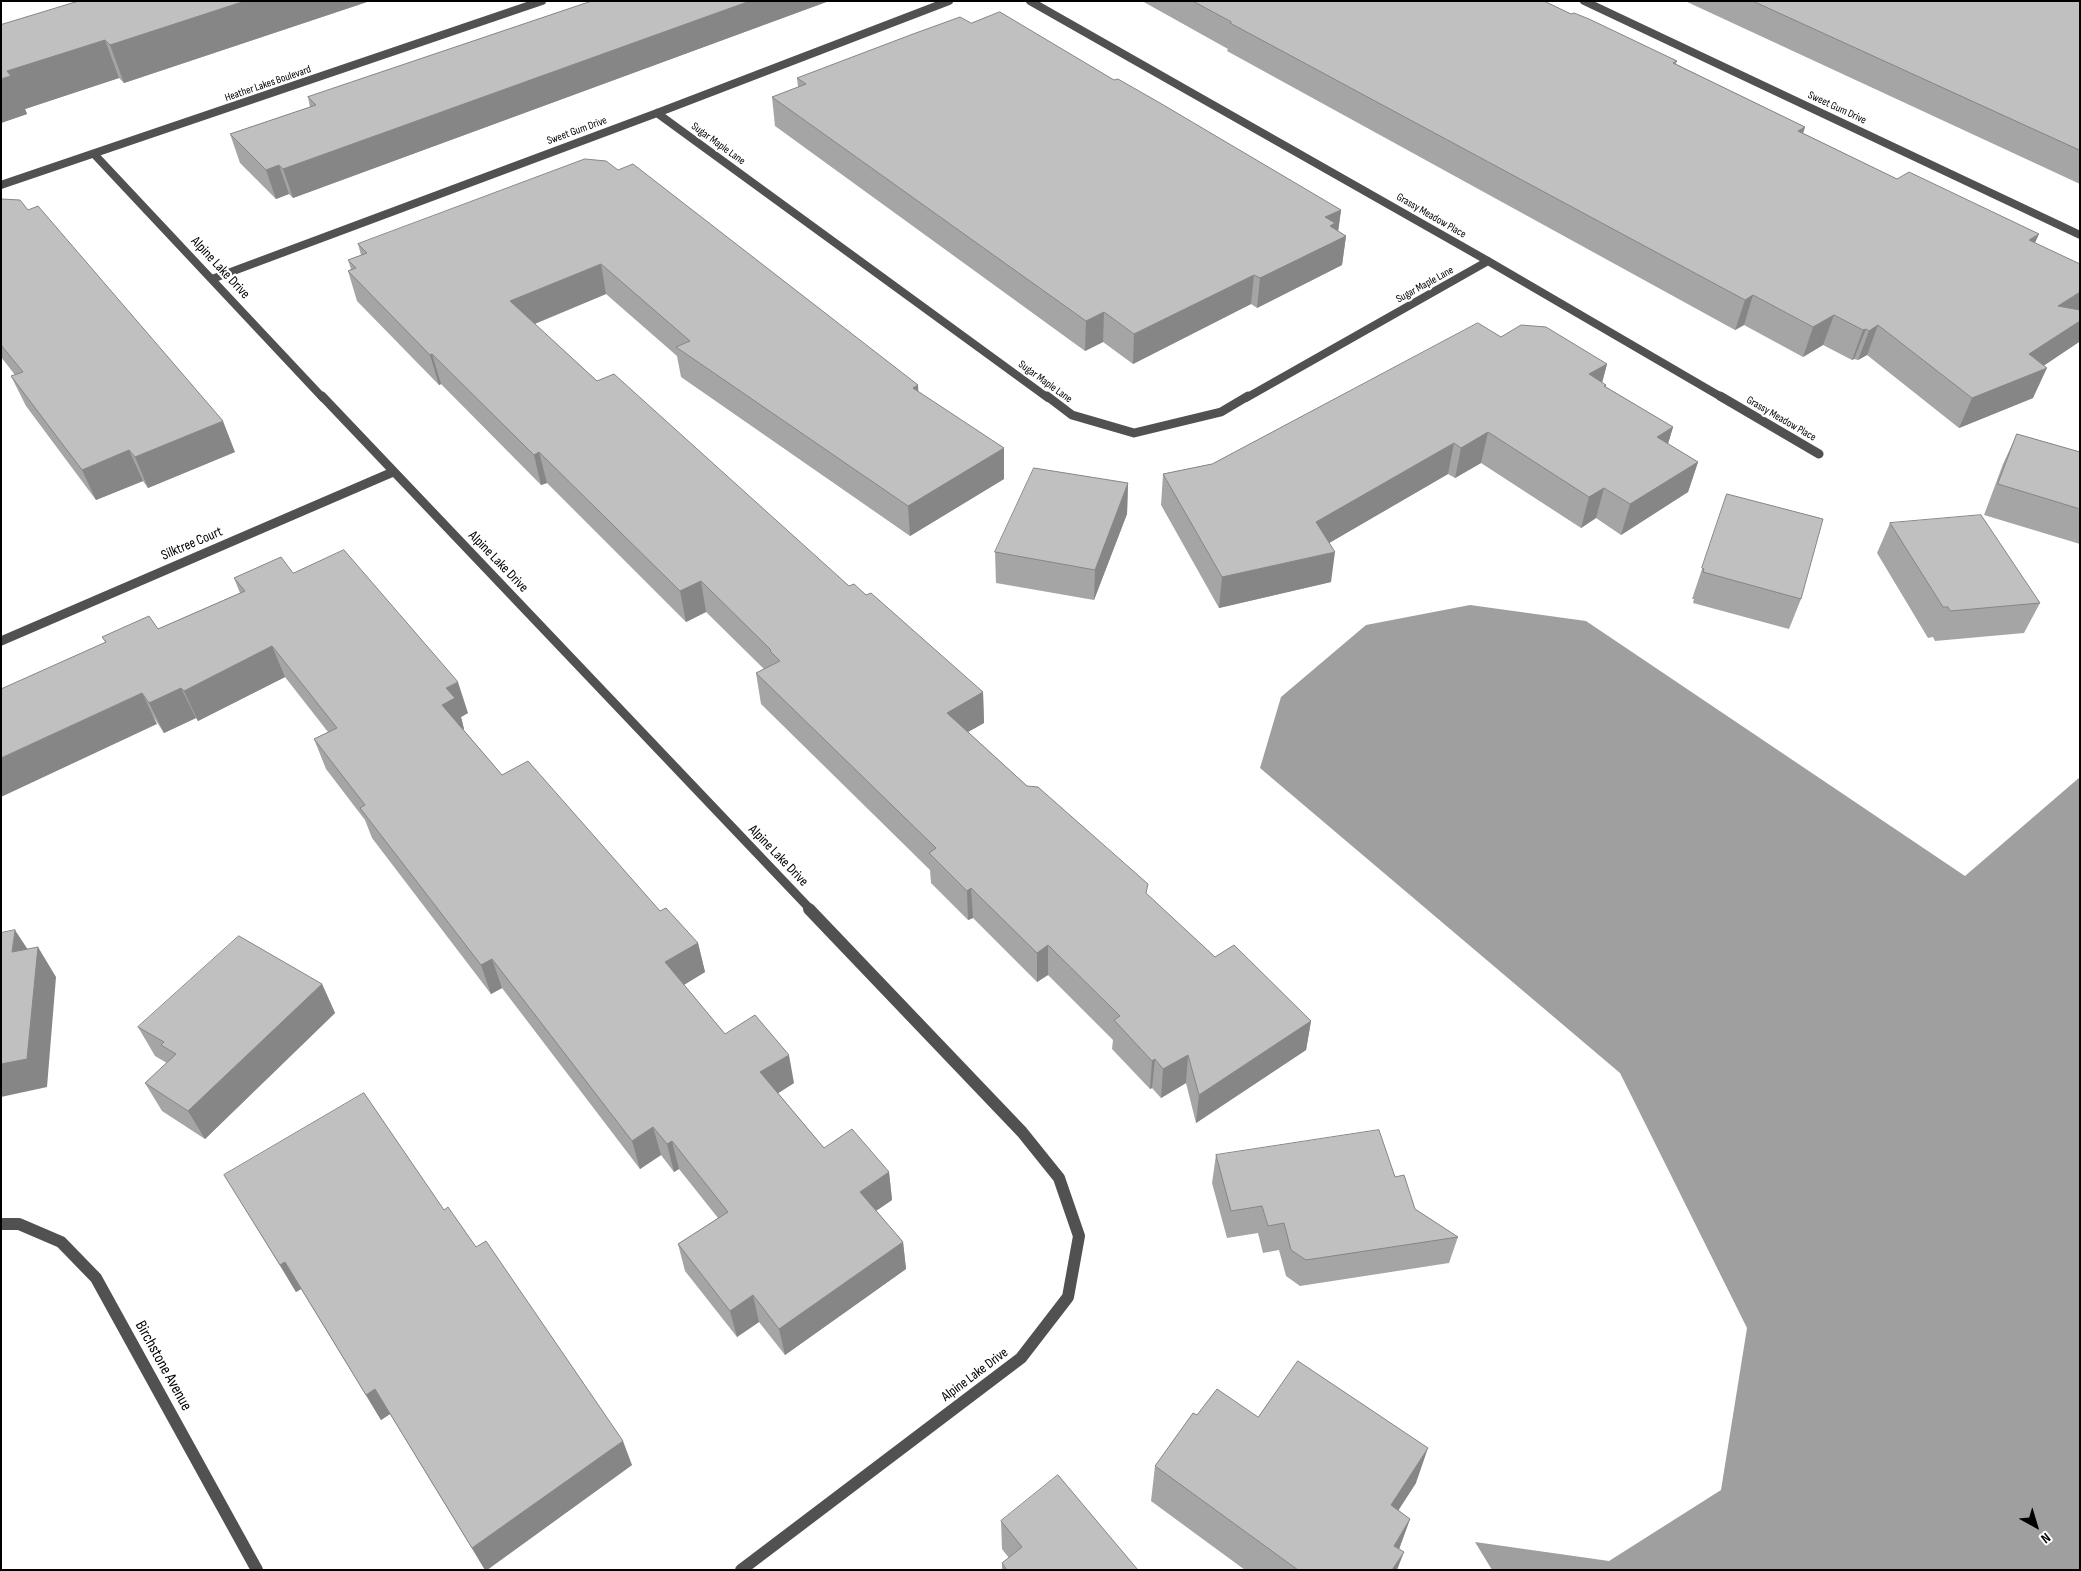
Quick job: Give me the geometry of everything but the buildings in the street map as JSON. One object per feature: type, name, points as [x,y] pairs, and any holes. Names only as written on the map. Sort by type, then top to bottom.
[{"type":"street","name":"Heather Lakes Boulevard","points":[[1,186],[542,1]]},
{"type":"street","name":"Sweet Gum Drive","points":[[212,279],[657,113],[949,1]]},
{"type":"street","name":"Grassy Meadow Place","points":[[1030,1],[1488,261],[1819,454]]},
{"type":"street","name":"Sweet Gum Drive","points":[[1584,1],[2080,235]]},
{"type":"street","name":"Sugar Maple Lane","points":[[657,113],[1072,415],[1134,433],[1221,412],[1488,261]]},
{"type":"street","name":"Alpine Lake Drive","points":[[94,154],[393,472],[1022,1132],[1059,1178],[1079,1236],[1068,1297],[1021,1358],[741,1570]]},
{"type":"street","name":"Silktree Court","points":[[1,641],[393,472]]},
{"type":"street","name":"Birchstone Avenue","points":[[1,1224],[18,1224],[61,1242],[96,1278],[257,1570]]},
{"type":"shaded area","points":[[1470,605],[1586,621],[1965,876],[2080,777],[2080,1570],[1492,1570],[1475,1542],[1609,1561],[1721,1490],[1747,1328],[1620,1073],[1260,768],[1281,697],[1366,625]]}]
